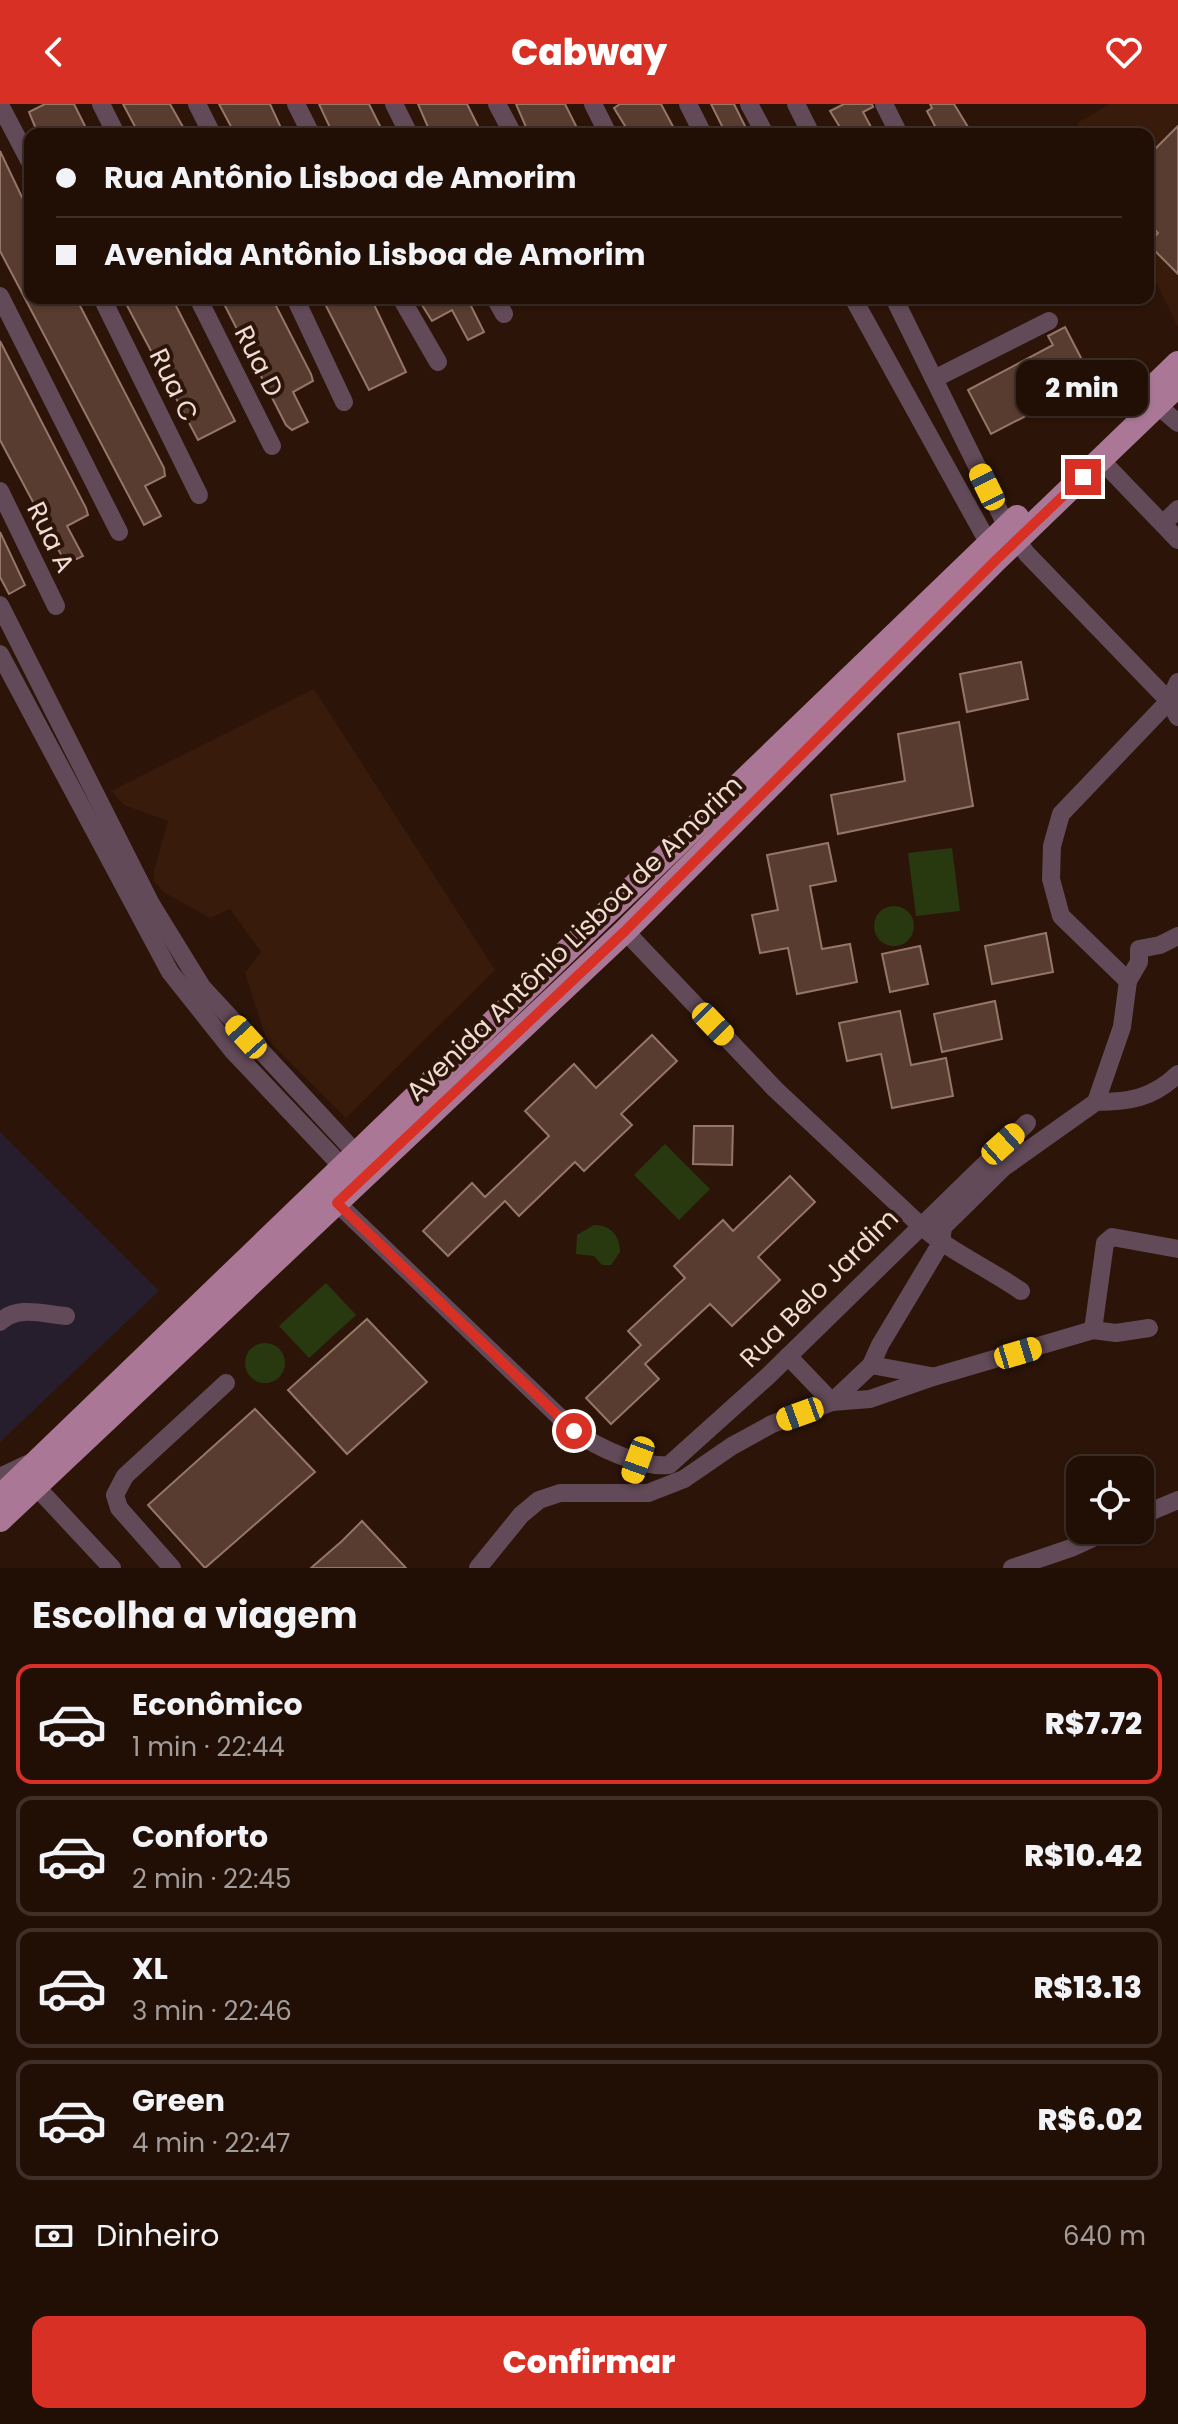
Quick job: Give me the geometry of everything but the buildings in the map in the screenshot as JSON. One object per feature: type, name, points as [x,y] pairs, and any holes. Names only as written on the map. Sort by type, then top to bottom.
[{"type":"main road","name":"Avenida Antônio Lisboa de Amorim","points":[[0,1497],[625,931],[1178,363]]},
{"type":"main road","name":"Avenida Antônio Lisboa de Amorim","points":[[0,1520],[25,1474],[337,1203],[358,1170],[1002,542],[1101,460],[1178,385]]},
{"type":"street","points":[[101,104],[113,128]]},
{"type":"street","points":[[197,104],[209,128]]},
{"type":"street","points":[[296,104],[308,128]]},
{"type":"street","points":[[394,104],[406,128]]},
{"type":"street","points":[[497,104],[510,128]]},
{"type":"street","points":[[593,104],[605,128]]},
{"type":"street","points":[[688,104],[700,128]]},
{"type":"street","points":[[749,104],[762,128]]},
{"type":"street","points":[[796,104],[808,128]]},
{"type":"street","points":[[884,104],[896,128]]},
{"type":"street","points":[[4,114],[24,151]]},
{"type":"street","points":[[0,296],[119,532]]},
{"type":"street","name":"Rua C","points":[[105,304],[199,495]]},
{"type":"street","name":"Rua D","points":[[201,304],[272,446]]},
{"type":"street","points":[[298,304],[344,402]]},
{"type":"street","points":[[404,304],[438,362]]},
{"type":"street","points":[[857,304],[1002,542],[1174,709]]},
{"type":"street","points":[[897,304],[934,379],[1002,542]]},
{"type":"street","points":[[934,379],[1049,321]]},
{"type":"street","points":[[1158,406],[1178,423]]},
{"type":"street","points":[[1101,460],[1178,540]]},
{"type":"street","name":"Rua A","points":[[0,491],[56,606]]},
{"type":"street","points":[[1163,524],[1178,509]]},
{"type":"street","points":[[0,605],[182,989],[232,1050],[358,1170]]},
{"type":"street","points":[[0,654],[130,881]]},
{"type":"street","points":[[1128,981],[1061,916],[1051,879],[1052,846],[1061,814],[1174,709],[1178,682]]},
{"type":"street","points":[[625,931],[775,1089],[920,1225],[941,1243],[981,1263],[1021,1291]]},
{"type":"street","points":[[1178,936],[1160,945],[1139,949],[1139,962],[1128,981],[1122,1027],[1096,1102],[1128,1102],[1150,1096],[1178,1074]]},
{"type":"street","name":"Rua Belo Jardim","points":[[832,1402],[871,1365],[941,1243],[943,1227],[1003,1168],[1096,1102]]},
{"type":"street","name":"Rua Belo Jardim","points":[[337,1203],[574,1431],[606,1450],[660,1466],[678,1460],[1027,1123]]},
{"type":"street","points":[[1093,1330],[1105,1243],[1112,1237],[1178,1249]]},
{"type":"street","points":[[0,1322],[17,1311],[66,1316]]},
{"type":"street","points":[[478,1568],[521,1515],[539,1500],[560,1493],[648,1493],[669,1487],[756,1432],[832,1402],[870,1399],[1093,1330],[1116,1333],[1149,1328]]},
{"type":"street","points":[[788,1356],[832,1402]]},
{"type":"street","points":[[871,1365],[933,1377]]},
{"type":"street","points":[[172,1568],[119,1508],[115,1495],[125,1476],[226,1383]]},
{"type":"street","points":[[625,1495],[638,1460]]},
{"type":"street","points":[[25,1474],[112,1568]]},
{"type":"street","points":[[1154,1510],[1178,1500]]},
{"type":"street","points":[[1012,1568],[1080,1544]]},
{"type":"shaded area","points":[[1110,104],[1178,104],[1178,327],[1154,278],[1154,128],[1079,128],[1077,123]]},
{"type":"shaded area","points":[[314,689],[495,970],[346,1118],[266,1038],[245,973],[261,952],[230,909],[210,918],[165,893],[154,882],[154,871],[168,821],[124,805],[111,791]]},
{"type":"shaded area","points":[[0,1132],[159,1291],[0,1442]]},
{"type":"green space","points":[[952,848],[960,911],[916,916],[908,853]]},
{"type":"green space","points":[[894,906],[908,912],[914,926],[908,940],[894,946],[880,940],[874,926],[880,912]]},
{"type":"green space","points":[[665,1144],[710,1189],[679,1220],[634,1175]]},
{"type":"green space","points":[[594,1225],[610,1229],[618,1241],[620,1252],[611,1265],[602,1265],[594,1256],[576,1254],[577,1235]]},
{"type":"green space","points":[[326,1283],[356,1315],[309,1358],[279,1326]]},
{"type":"green space","points":[[265,1343],[279,1349],[285,1363],[279,1377],[265,1383],[251,1377],[245,1363],[251,1349]]},
{"type":"route","points":[[574,1431],[337,1203],[475,1076],[625,931],[1083,477]]}]
